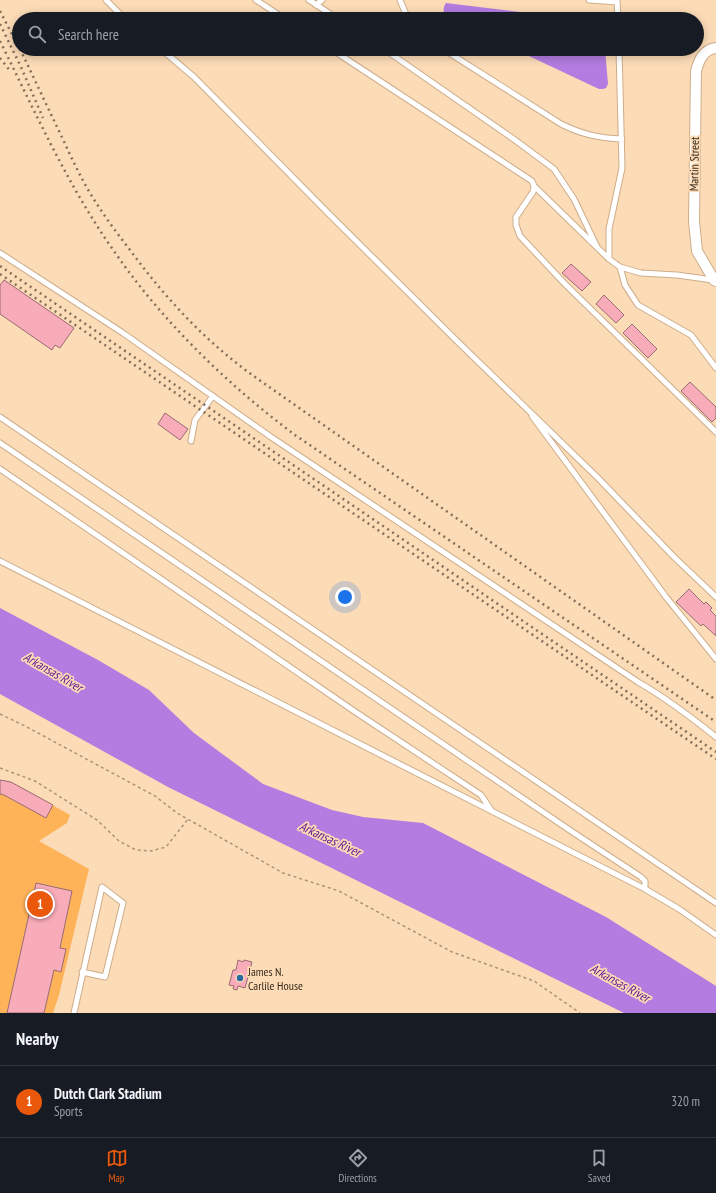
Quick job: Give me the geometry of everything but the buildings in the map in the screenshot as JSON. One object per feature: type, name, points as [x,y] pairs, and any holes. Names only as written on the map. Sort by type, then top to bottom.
[{"type":"street","name":"Martin Street","points":[[704,54],[713,49]]},
{"type":"street","name":"Martin Street","points":[[702,56],[696,71],[694,221],[697,251],[715,281]]},
{"type":"lane","points":[[106,0],[118,12]]},
{"type":"lane","points":[[256,0],[274,12]]},
{"type":"lane","points":[[309,0],[327,12]]},
{"type":"lane","points":[[316,5],[322,0]]},
{"type":"lane","points":[[400,0],[405,12]]},
{"type":"lane","points":[[589,0],[617,1],[618,12]]},
{"type":"lane","points":[[169,56],[194,77],[460,344],[598,478],[674,557],[716,597]]},
{"type":"lane","points":[[342,56],[532,181],[534,186],[610,260],[620,267],[641,272],[676,275],[715,281]]},
{"type":"lane","points":[[394,56],[554,169],[574,198],[597,247]]},
{"type":"lane","points":[[454,56],[566,127],[577,132],[593,136],[622,139]]},
{"type":"lane","points":[[610,260],[609,229],[622,168],[619,56]]},
{"type":"lane","points":[[534,186],[529,198],[516,217],[516,225],[520,236],[570,289],[716,432]]},
{"type":"lane","points":[[0,253],[123,333],[277,441],[638,682],[657,693],[716,736]]},
{"type":"lane","points":[[620,267],[625,285],[638,305],[691,335],[716,368]]},
{"type":"lane","points":[[191,441],[195,420],[213,396]]},
{"type":"lane","points":[[524,406],[666,597],[716,659]]},
{"type":"lane","points":[[0,417],[716,902]]},
{"type":"lane","points":[[0,443],[640,877],[645,881],[645,889]]},
{"type":"lane","points":[[0,469],[357,713],[481,795],[491,810]]},
{"type":"lane","points":[[0,561],[645,889],[679,909],[716,935]]},
{"type":"lane","points":[[74,1013],[82,972],[102,887],[123,903],[105,977],[82,972]]},
{"type":"path","points":[[0,714],[155,796],[177,813],[283,873],[339,891],[452,952],[534,981],[580,1013]]},
{"type":"path","points":[[0,768],[35,781],[97,820],[120,841],[136,850],[151,851],[166,847],[188,819]]},
{"type":"shaded area","points":[[0,780],[11,782],[70,815],[67,823],[39,841],[89,869],[59,995],[53,1013],[0,1013]]},
{"type":"water","points":[[446,3],[520,12],[444,12]]},
{"type":"water","points":[[529,56],[606,56],[608,84],[606,88],[599,89]]},
{"type":"water","name":"Arkansas River","points":[[0,608],[98,660],[149,690],[194,733],[263,784],[332,810],[363,817],[423,823],[606,917],[716,986],[716,1013],[624,1013],[168,787],[0,694]]},
{"type":"railway","points":[[0,11],[12,34]]},
{"type":"railway","points":[[0,24],[12,49]]},
{"type":"railway","points":[[0,41],[68,177],[99,229],[135,280],[198,352],[270,416],[295,435],[716,722]]},
{"type":"railway","points":[[16,56],[43,118]]},
{"type":"railway","points":[[23,56],[78,170],[104,215],[158,286],[203,334],[237,364],[255,377],[716,700]]},
{"type":"railway","points":[[0,58],[11,72]]},
{"type":"railway","points":[[0,266],[716,752]]},
{"type":"railway","points":[[0,274],[716,759]]},
{"type":"place","name":"Dutch Clark Stadium","points":[[40,904]]},
{"type":"place","name":"James N. Carlile House","points":[[240,978]]}]
